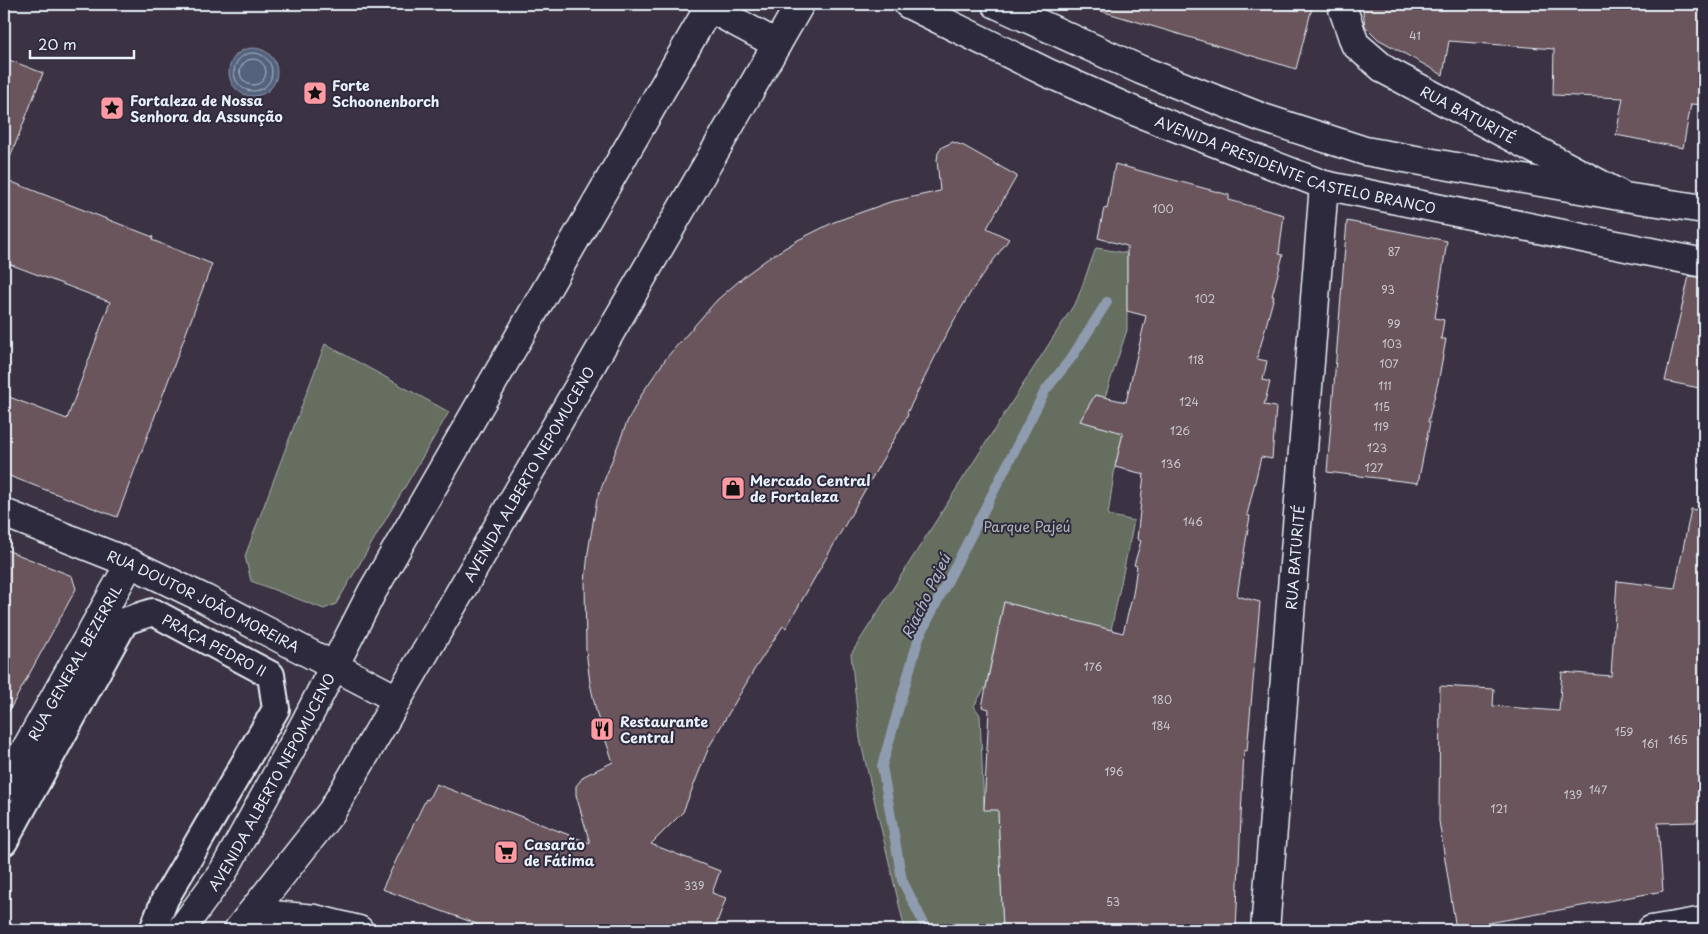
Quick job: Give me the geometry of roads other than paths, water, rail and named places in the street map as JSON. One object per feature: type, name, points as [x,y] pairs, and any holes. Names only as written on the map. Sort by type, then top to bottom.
[{"type":"main road","name":"AVENIDA ALBERTO NEPOMUCENO","points":[[245,922],[332,811],[800,4]]},
{"type":"main road","name":"AVENIDA PRESIDENTE CASTELO BRANCO","points":[[908,4],[1048,73],[1134,111],[1324,185],[1704,263]]},
{"type":"main road","points":[[996,4],[1141,70],[1263,118],[1365,151],[1704,209]]},
{"type":"main road","name":"RUA BATURITÉ","points":[[1343,4],[1343,9],[1356,44],[1385,70],[1625,197]]},
{"type":"main road","name":"AVENIDA ALBERTO NEPOMUCENO","points":[[181,930],[222,872],[304,725],[372,592],[707,5]]},
{"type":"main road","points":[[707,5],[777,44]]},
{"type":"main road","name":"RUA BATURITÉ","points":[[1265,930],[1324,185]]},
{"type":"main road","name":"RUA DOUTOR JOÃO MOREIRA","points":[[4,512],[130,563],[205,599],[397,700]]},
{"type":"main road","name":"RUA GENERAL BEZERRIL","points":[[4,788],[130,563]]},
{"type":"main road","points":[[245,922],[315,919],[359,930]]},
{"type":"main road","points":[[1651,930],[1704,921]]},
{"type":"street","name":"PRAÇA PEDRO II","points":[[4,842],[125,621],[153,612],[271,676],[276,709],[165,899],[153,930]]},
{"type":"water","points":[[253,48],[262,50],[270,55],[275,63],[277,72],[275,81],[270,89],[262,94],[253,96],[244,94],[236,89],[231,81],[229,72],[231,63],[236,55],[244,50]]},
{"type":"waterway","name":"Riacho Pajeú","points":[[927,930],[902,880],[882,766],[919,637],[1045,391],[1072,357],[1107,302]]},
{"type":"place","name":"Forte Schoonenborch","points":[[315,93]]},
{"type":"place","name":"Fortaleza de Nossa Senhora da Assunção","points":[[112,108]]},
{"type":"place","name":"Mercado Central de Fortaleza","points":[[733,488]]},
{"type":"place","name":"Restaurante Central","points":[[602,729]]},
{"type":"place","name":"Casarão de Fátima","points":[[506,852]]},
{"type":"park label","name":"Parque Pajeú","points":[[1027,526]]}]
